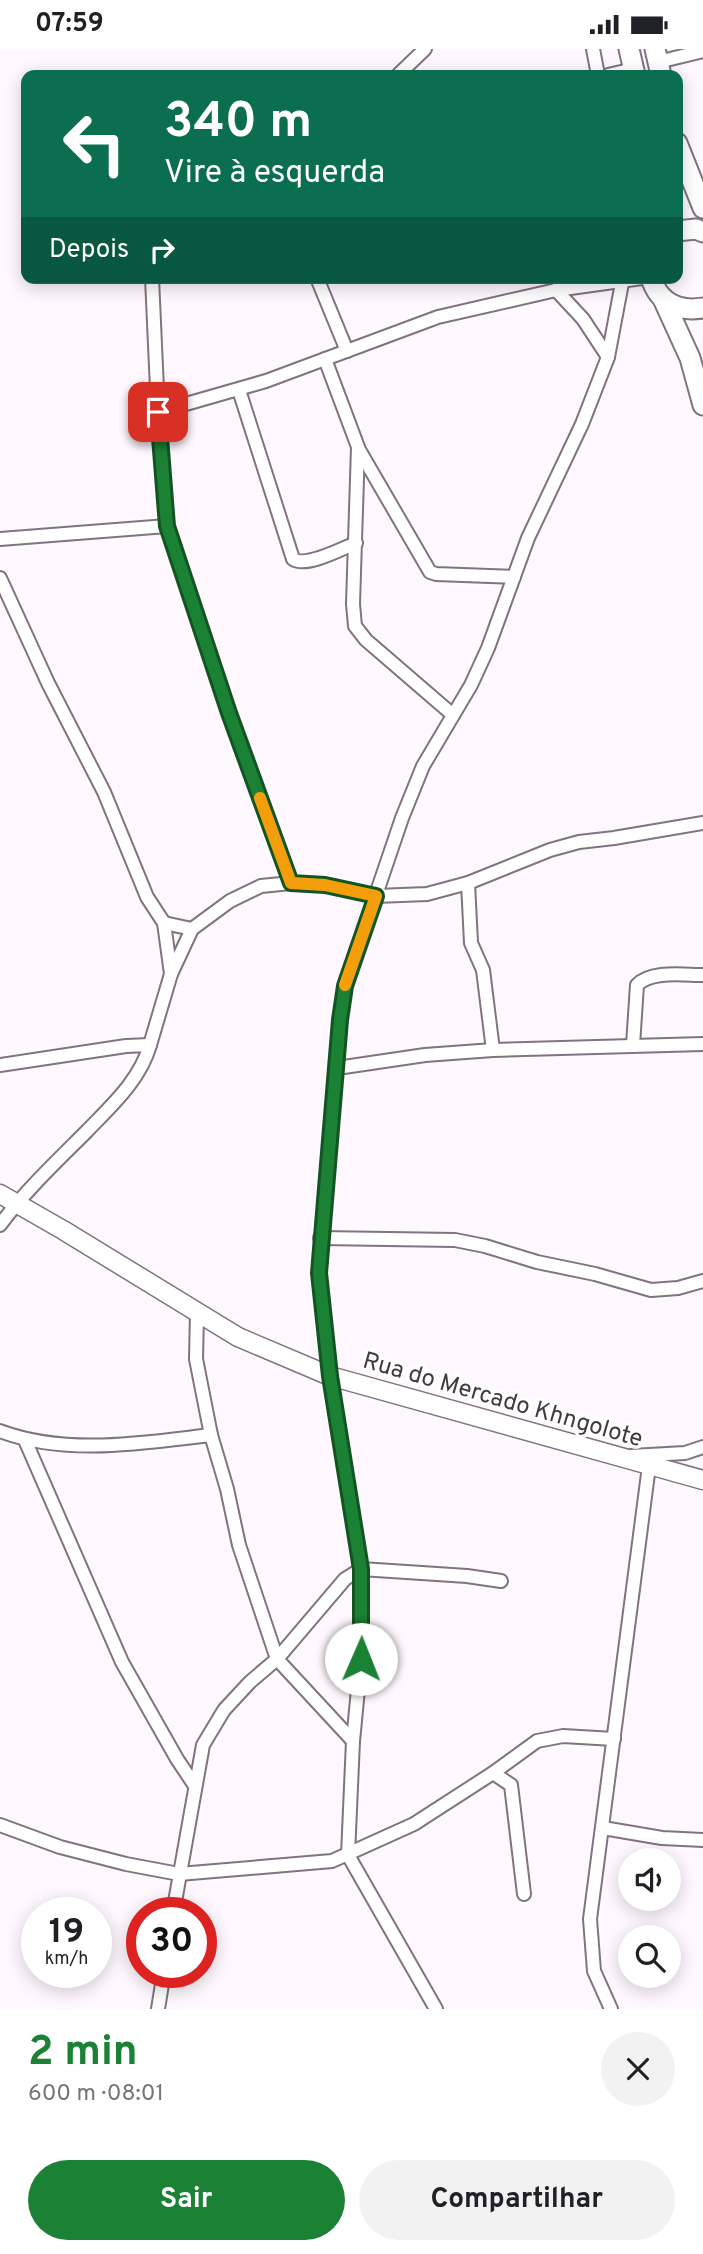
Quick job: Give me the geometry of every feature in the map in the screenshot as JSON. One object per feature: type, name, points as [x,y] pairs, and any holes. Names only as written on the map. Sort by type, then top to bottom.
[{"type":"main road","points":[[629,49],[634,70]]},
{"type":"main road","points":[[683,158],[703,208]]},
{"type":"main road","points":[[683,230],[696,229],[703,232]]},
{"type":"main road","points":[[653,284],[664,301],[690,358],[703,405]]},
{"type":"main road","points":[[664,301],[677,308],[703,308]]},
{"type":"street","points":[[403,70],[425,49]]},
{"type":"street","points":[[593,49],[597,70]]},
{"type":"street","points":[[658,62],[703,51]]},
{"type":"street","points":[[152,284],[167,526],[229,713],[291,883]]},
{"type":"street","points":[[319,284],[347,351]]},
{"type":"street","points":[[556,290],[562,284]]},
{"type":"street","points":[[158,412],[239,390],[438,317],[556,290],[613,284]]},
{"type":"street","points":[[436,2009],[348,1855],[353,1741],[361,1659],[361,1569],[330,1376],[319,1273],[320,1238],[345,986],[402,818],[423,766],[471,685],[488,648],[528,538],[582,424],[608,357],[622,284]]},
{"type":"street","points":[[556,290],[583,319],[608,357]]},
{"type":"street","points":[[325,359],[358,447],[430,572],[514,577]]},
{"type":"street","points":[[239,390],[293,559],[307,562],[356,543]]},
{"type":"street","points":[[358,447],[353,604],[355,627],[366,640],[453,715]]},
{"type":"street","points":[[0,539],[167,526]]},
{"type":"street","points":[[0,578],[48,683],[104,792],[142,885],[164,923],[171,974]]},
{"type":"street","points":[[0,1225],[8,1199],[120,1097],[141,1069],[171,974],[192,929],[229,901],[261,886],[291,883],[325,885],[376,896],[427,894],[468,883],[540,854],[579,842],[703,823]]},
{"type":"street","points":[[468,883],[471,943],[484,970],[493,1050]]},
{"type":"street","points":[[164,923],[192,929]]},
{"type":"street","points":[[634,1045],[637,985],[646,978],[703,975]]},
{"type":"street","points":[[337,1068],[425,1055],[493,1050],[703,1044]]},
{"type":"street","points":[[0,1065],[126,1046],[150,1045]]},
{"type":"street","name":"Rua do Mercado Khngolote","points":[[8,1199],[238,1337],[330,1376],[703,1480]]},
{"type":"street","points":[[320,1238],[455,1240],[651,1290],[678,1288],[703,1281]]},
{"type":"street","points":[[197,1314],[196,1359],[211,1435],[227,1489],[239,1545],[277,1659],[353,1741]]},
{"type":"street","points":[[0,1431],[25,1440],[79,1445],[135,1444],[211,1435]]},
{"type":"street","points":[[25,1440],[122,1662],[195,1786]]},
{"type":"street","points":[[623,1457],[685,1453],[703,1447]]},
{"type":"street","points":[[611,2009],[594,1971],[590,1919],[649,1466]]},
{"type":"street","points":[[175,1897],[204,1745],[224,1710],[250,1682],[277,1659],[345,1579],[361,1569],[500,1581]]},
{"type":"street","points":[[0,1825],[60,1847],[178,1874],[332,1861],[414,1824],[537,1741],[563,1736],[614,1739]]},
{"type":"street","points":[[493,1773],[511,1785],[524,1894]]},
{"type":"street","points":[[603,1828],[662,1838],[703,1840]]},
{"type":"street","points":[[158,2009],[161,1988]]},
{"type":"slow traffic","points":[[260,798],[291,883],[325,885],[376,896],[345,985]]},
{"type":"route","points":[[158,412],[167,526],[229,713],[291,883],[325,885],[376,896],[345,986],[320,1238],[319,1273],[330,1376],[361,1569],[361,1659]]}]
